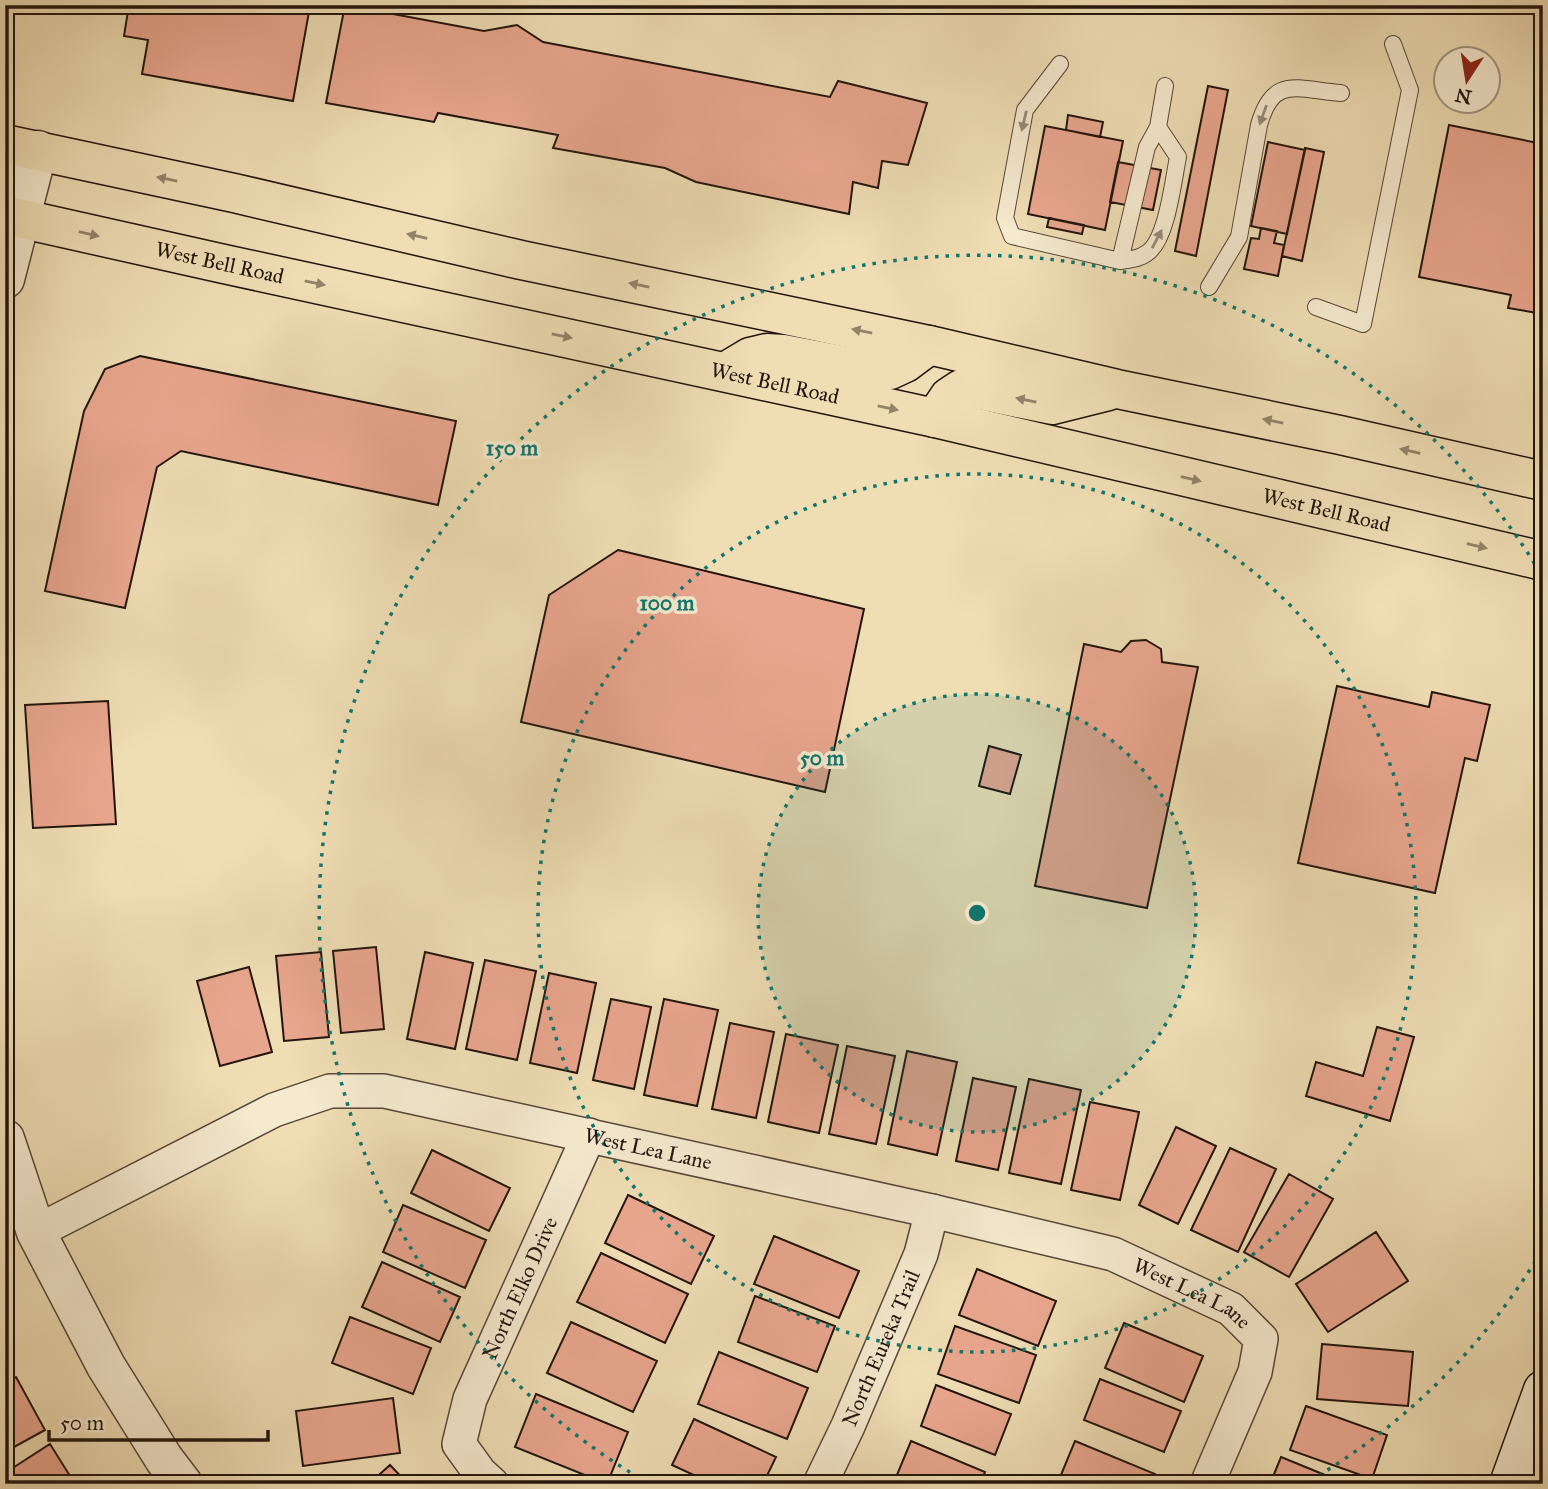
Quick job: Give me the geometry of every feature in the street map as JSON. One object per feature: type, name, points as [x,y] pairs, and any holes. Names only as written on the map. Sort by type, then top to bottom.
[{"type":"main road","points":[[22,147],[521,260],[929,345],[1117,389],[1340,435],[1543,481]]},
{"type":"main road","name":"West Bell Road","points":[[14,217],[935,418],[1543,561]]},
{"type":"main road","points":[[726,372],[750,357],[766,353],[873,371],[890,370],[905,363],[929,345]]},
{"type":"main road","points":[[935,418],[949,397],[961,389],[979,390],[1052,405],[1117,389]]},
{"type":"street","points":[[5,279],[22,147]]},
{"type":"street","name":"West Lea Lane","points":[[36,1232],[274,1110],[330,1091],[384,1091],[589,1135],[1113,1254],[1231,1309],[1261,1339],[1255,1372],[1207,1484]]},
{"type":"street","name":"North Elko Drive","points":[[492,1484],[480,1473],[459,1444],[470,1399],[589,1135]]},
{"type":"street","points":[[5,1139],[36,1232],[106,1366],[164,1459],[183,1484]]},
{"type":"street","name":"North Eureka Trail","points":[[820,1484],[848,1426],[921,1255],[932,1211]]},
{"type":"street","points":[[1509,1484],[1543,1390]]},
{"type":"lane","points":[[1316,307],[1363,324],[1410,90],[1393,44]]},
{"type":"lane","points":[[1060,64],[1026,110],[1004,218],[1012,236],[1120,261],[1149,253],[1164,226],[1178,158],[1158,127]]},
{"type":"lane","points":[[1120,261],[1147,147],[1158,127],[1165,86]]},
{"type":"lane","points":[[1209,287],[1239,237],[1259,125],[1263,110],[1272,96],[1280,89],[1292,88],[1341,93]]},
{"type":"building","points":[[105,5],[310,6],[293,101],[142,74],[148,40],[124,36],[128,11]]},
{"type":"building","points":[[345,5],[484,31],[517,25],[543,42],[830,97],[838,81],[927,103],[908,165],[882,161],[878,188],[853,182],[849,214],[696,182],[665,168],[553,148],[558,135],[438,113],[434,122],[326,103]]},
{"type":"building","points":[[1208,86],[1228,90],[1196,256],[1175,251]]},
{"type":"building","points":[[1068,115],[1103,122],[1100,137],[1066,130]]},
{"type":"building","points":[[1449,125],[1543,144],[1543,314],[1508,308],[1511,295],[1419,277]]},
{"type":"building","points":[[1045,126],[1123,141],[1105,230],[1028,214]]},
{"type":"building","points":[[1268,142],[1305,150],[1287,234],[1251,226]]},
{"type":"building","points":[[1305,148],[1324,152],[1302,261],[1282,256]]},
{"type":"building","points":[[1118,162],[1161,170],[1153,210],[1110,202]]},
{"type":"building","points":[[1049,218],[1084,225],[1082,234],[1047,227]]},
{"type":"building","points":[[1261,228],[1277,231],[1274,243],[1284,245],[1278,276],[1244,269],[1251,238],[1259,239]]},
{"type":"building","points":[[140,356],[456,421],[438,505],[181,451],[157,467],[125,608],[45,591],[84,411],[105,369]]},
{"type":"building","points":[[618,550],[864,609],[825,792],[521,722],[549,595]]},
{"type":"building","points":[[1146,640],[1161,649],[1162,662],[1198,667],[1147,908],[1035,886],[1084,644],[1121,652],[1131,641]]},
{"type":"building","points":[[1337,686],[1429,707],[1432,692],[1490,705],[1477,761],[1465,758],[1435,893],[1298,863]]},
{"type":"building","points":[[108,701],[116,824],[33,828],[25,705]]},
{"type":"building","points":[[989,746],[1021,755],[1010,794],[979,786]]},
{"type":"building","points":[[376,947],[384,1029],[341,1033],[333,951]]},
{"type":"building","points":[[321,952],[329,1037],[284,1041],[276,956]]},
{"type":"building","points":[[425,952],[473,963],[455,1049],[407,1039]]},
{"type":"building","points":[[485,960],[536,971],[517,1060],[466,1049]]},
{"type":"building","points":[[249,967],[272,1052],[220,1066],[197,981]]},
{"type":"building","points":[[549,973],[596,983],[577,1073],[530,1063]]},
{"type":"building","points":[[611,999],[651,1007],[634,1089],[593,1080]]},
{"type":"building","points":[[664,999],[718,1010],[697,1106],[644,1095]]},
{"type":"building","points":[[730,1023],[774,1032],[756,1118],[712,1109]]},
{"type":"building","points":[[1377,1027],[1414,1037],[1390,1121],[1306,1096],[1316,1062],[1363,1076]]},
{"type":"building","points":[[786,1034],[838,1045],[819,1133],[768,1122]]},
{"type":"building","points":[[847,1046],[895,1056],[876,1144],[829,1134]]},
{"type":"building","points":[[907,1051],[957,1062],[937,1155],[888,1144]]},
{"type":"building","points":[[973,1078],[1016,1087],[998,1170],[956,1161]]},
{"type":"building","points":[[1029,1079],[1081,1090],[1061,1184],[1009,1173]]},
{"type":"building","points":[[1090,1102],[1139,1112],[1120,1200],[1071,1190]]},
{"type":"building","points":[[1176,1127],[1216,1146],[1178,1224],[1139,1205]]},
{"type":"building","points":[[1230,1148],[1276,1169],[1238,1252],[1191,1230]]},
{"type":"building","points":[[432,1150],[510,1188],[489,1231],[411,1193]]},
{"type":"building","points":[[1289,1174],[1333,1199],[1289,1277],[1244,1252]]},
{"type":"building","points":[[628,1195],[714,1236],[691,1284],[605,1243]]},
{"type":"building","points":[[403,1205],[486,1240],[465,1288],[383,1252]]},
{"type":"building","points":[[1376,1232],[1408,1281],[1328,1332],[1296,1284]]},
{"type":"building","points":[[774,1236],[859,1271],[839,1318],[754,1284]]},
{"type":"building","points":[[601,1253],[688,1294],[665,1343],[577,1302]]},
{"type":"building","points":[[382,1262],[460,1297],[440,1342],[362,1307]]},
{"type":"building","points":[[977,1269],[1056,1301],[1038,1346],[959,1315]]},
{"type":"building","points":[[755,1296],[835,1326],[817,1372],[738,1342]]},
{"type":"building","points":[[350,1317],[431,1348],[413,1394],[332,1363]]},
{"type":"building","points":[[571,1322],[657,1361],[633,1412],[547,1373]]},
{"type":"building","points":[[1124,1323],[1203,1356],[1184,1402],[1105,1368]]},
{"type":"building","points":[[955,1326],[1036,1355],[1019,1403],[938,1374]]},
{"type":"building","points":[[1322,1344],[1413,1352],[1408,1406],[1317,1399]]},
{"type":"building","points":[[719,1352],[808,1388],[787,1439],[698,1404]]},
{"type":"building","points":[[16,1377],[45,1430],[5,1452],[5,1383]]},
{"type":"building","points":[[1100,1379],[1181,1411],[1164,1452],[1084,1420]]},
{"type":"building","points":[[936,1385],[1011,1414],[995,1455],[921,1426]]},
{"type":"building","points":[[536,1394],[628,1432],[607,1484],[515,1447]]},
{"type":"building","points":[[393,1398],[400,1453],[303,1466],[296,1411]]},
{"type":"building","points":[[1306,1406],[1387,1435],[1372,1479],[1290,1450]]},
{"type":"building","points":[[694,1419],[776,1457],[763,1484],[713,1484],[672,1465]]},
{"type":"building","points":[[911,1441],[985,1472],[980,1484],[894,1482]]},
{"type":"building","points":[[1075,1441],[1155,1474],[1151,1484],[1058,1482]]},
{"type":"building","points":[[50,1444],[75,1484],[5,1484],[5,1473]]},
{"type":"building","points":[[1281,1457],[1347,1484],[1270,1484]]},
{"type":"building","points":[[390,1465],[408,1484],[369,1484]]}]
